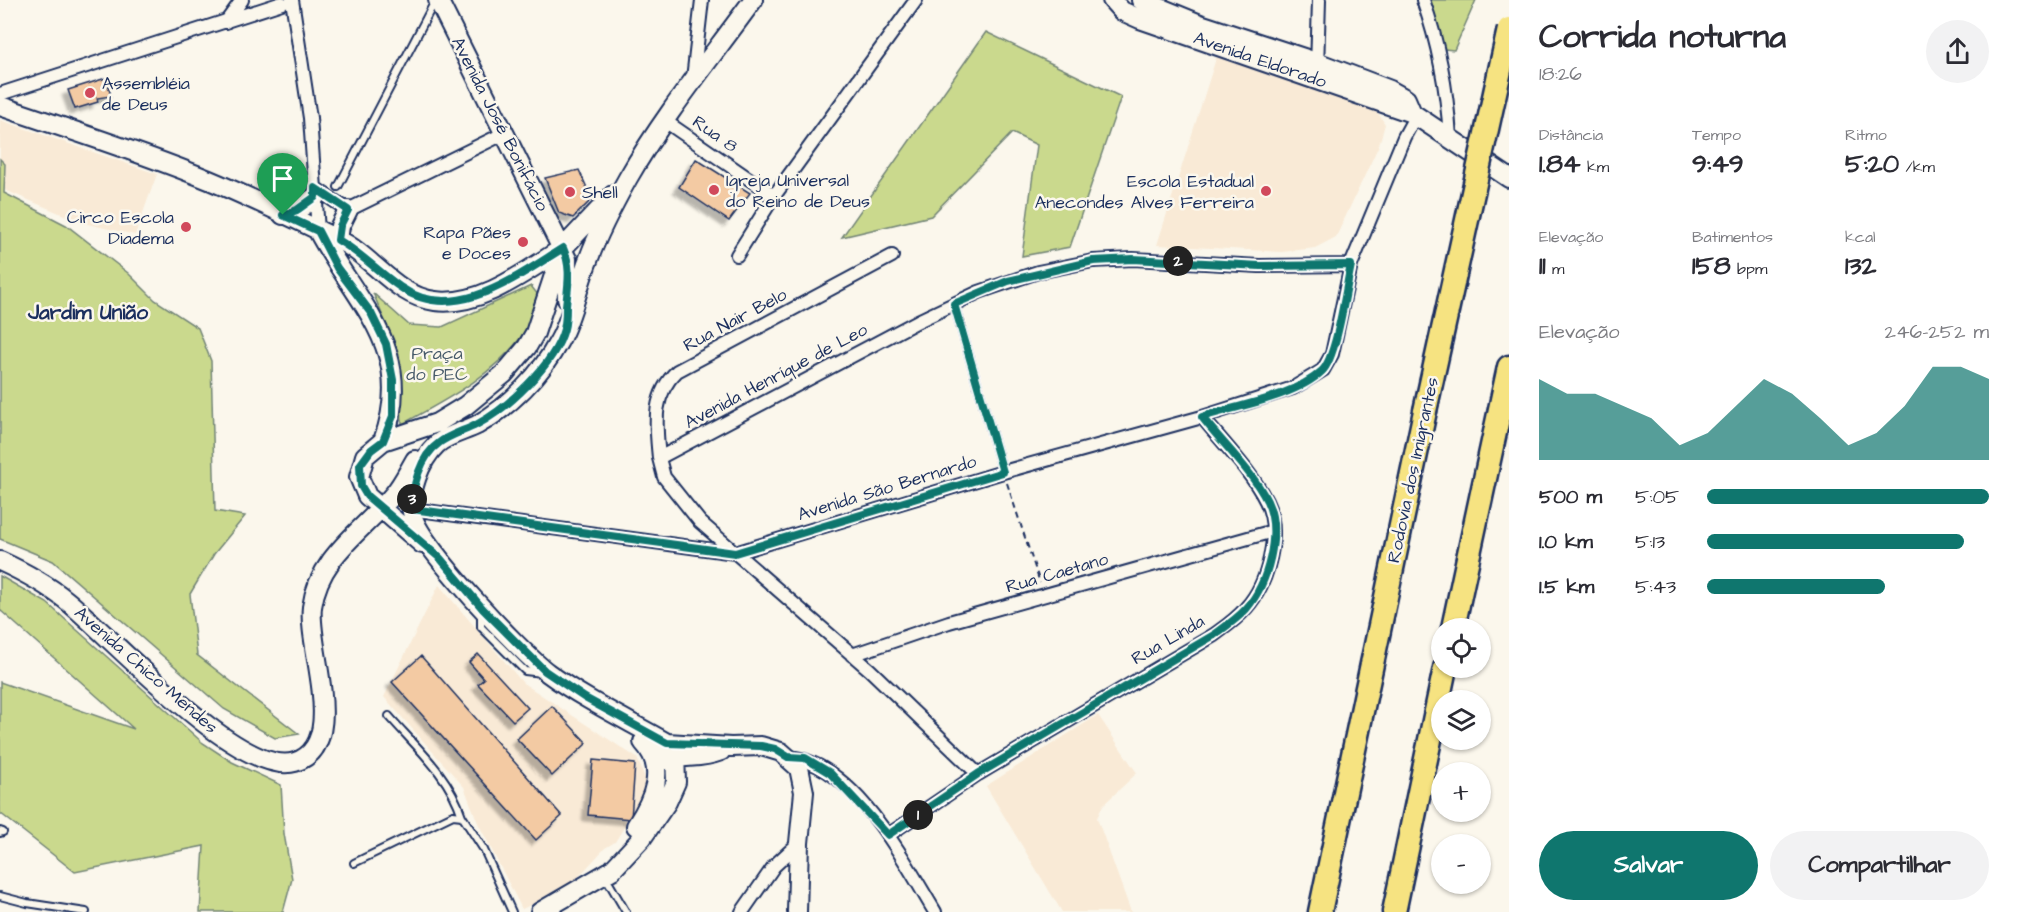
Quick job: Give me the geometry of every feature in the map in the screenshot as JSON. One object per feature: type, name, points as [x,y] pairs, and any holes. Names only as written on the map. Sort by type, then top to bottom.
[{"type":"highway","name":"Rodovia dos Imigrantes","points":[[1320,912],[1425,411],[1509,29]]},
{"type":"highway","points":[[1456,618],[1509,367]]},
{"type":"highway","points":[[1394,912],[1443,678]]},
{"type":"main road","name":"Avenida José Bonifácio","points":[[437,0],[567,258],[569,277],[565,328]]},
{"type":"main road","points":[[565,328],[589,256],[628,178],[665,121],[753,0]]},
{"type":"main road","name":"Avenida Eldorado","points":[[1112,0],[1122,11],[1140,19],[1198,31],[1317,71],[1414,114],[1450,136],[1509,178]]},
{"type":"main road","name":"Avenida Eldorado","points":[[1141,0],[1198,31]]},
{"type":"main road","points":[[0,106],[168,164],[283,215],[338,240],[368,259],[377,269],[418,297],[437,301],[456,301],[483,294],[563,248],[628,178]]},
{"type":"main road","points":[[283,215],[297,210],[315,192]]},
{"type":"main road","points":[[338,240],[340,226],[348,210]]},
{"type":"main road","points":[[318,231],[355,293],[379,327],[390,362],[393,407],[383,441]]},
{"type":"main road","points":[[440,558],[367,496],[359,477],[365,456],[383,441],[437,423],[465,406],[504,374],[535,333],[563,248]]},
{"type":"main road","points":[[355,293],[357,275],[368,268],[377,269]]},
{"type":"main road","name":"Avenida Chico Mendes","points":[[0,561],[33,576],[69,602],[192,713],[230,742],[257,758],[276,764],[293,763],[307,757],[323,731],[324,713],[312,624],[314,595],[324,572],[344,543],[394,494],[418,454],[477,425],[514,398],[550,356],[565,328]]},
{"type":"main road","points":[[437,443],[417,475],[412,496],[412,509],[423,538],[483,609],[545,671],[614,714],[662,754],[676,782],[667,802],[642,838],[604,875],[540,912]]},
{"type":"main road","points":[[380,508],[412,509]]},
{"type":"main road","points":[[662,754],[694,759],[731,747],[761,746],[775,749],[799,768],[804,785],[799,843],[797,912]]},
{"type":"street","points":[[225,23],[242,0]]},
{"type":"street","points":[[693,82],[702,0]]},
{"type":"street","points":[[737,255],[774,196],[916,0]]},
{"type":"street","points":[[1317,71],[1318,0]]},
{"type":"street","points":[[1423,0],[1436,36],[1446,87],[1450,136]]},
{"type":"street","points":[[0,94],[225,23],[283,2],[298,30],[310,118],[318,231]]},
{"type":"street","name":"Avenida São Bernardo","points":[[412,509],[735,553],[1003,472],[1202,417],[1293,388],[1323,370],[1332,354],[1351,265],[1414,114]]},
{"type":"street","name":"Rua 8","points":[[665,121],[774,196]]},
{"type":"street","points":[[315,192],[348,210],[503,134]]},
{"type":"street","name":"Rua Nair Belo","points":[[659,458],[657,403],[667,381],[677,371],[892,256]]},
{"type":"street","name":"Avenida Henríque de Leo","points":[[659,458],[954,304],[1008,281],[1093,261],[1133,259],[1260,266],[1351,265]]},
{"type":"street","name":"Rua Linda","points":[[888,835],[978,774],[1214,635],[1236,618],[1255,597],[1269,559],[1273,531],[1268,504],[1261,491],[1202,417]]},
{"type":"street","points":[[659,458],[663,477],[700,522],[852,655],[978,774]]},
{"type":"street","name":"Rua Caetano","points":[[852,655],[949,622],[1273,531]]},
{"type":"street","points":[[788,757],[805,758],[830,773],[888,835],[935,912]]},
{"type":"street","points":[[742,912],[774,866],[799,843]]},
{"type":"lane","points":[[338,187],[437,0]]},
{"type":"lane","points":[[954,304],[1003,472]]},
{"type":"lane","points":[[388,716],[446,780],[455,795],[462,816],[484,850],[512,912]]},
{"type":"lane","points":[[354,863],[453,815],[462,816]]},
{"type":"lane","points":[[604,875],[626,912]]},
{"type":"lane","points":[[0,896],[27,903],[86,912]]},
{"type":"path","points":[[1003,472],[1044,595]]},
{"type":"shaded area","name":"Escola Estadual Anecondes Alves Ferreira","points":[[1218,52],[1370,107],[1378,113],[1385,124],[1379,145],[1336,237],[1315,248],[1282,252],[1157,245]]},
{"type":"shaded area","points":[[0,120],[157,174],[135,235],[83,223],[0,188]]},
{"type":"shaded area","points":[[439,585],[523,683],[637,758],[645,778],[644,794],[615,842],[605,848],[569,887],[522,909],[478,823],[464,787],[384,697]]},
{"type":"shaded area","points":[[1098,715],[1137,773],[1103,805],[1097,818],[1131,912],[1062,912],[986,786]]},
{"type":"green space","points":[[1429,0],[1476,0],[1454,50],[1444,49]]},
{"type":"green space","points":[[986,32],[1121,97],[1070,247],[1022,256],[1037,145],[1012,133],[931,216],[842,237]]},
{"type":"green space","points":[[0,159],[5,164],[4,193],[66,225],[128,273],[155,300],[198,328],[211,361],[215,511],[245,516],[214,554],[190,594],[197,655],[299,734],[275,738],[224,709],[53,561],[0,539]]},
{"type":"green space","name":"Praça do PEC","points":[[531,286],[539,296],[531,318],[513,346],[500,360],[470,385],[402,424],[399,354],[373,293],[409,325],[442,327]]},
{"type":"green space","points":[[0,576],[47,603],[203,743],[232,762],[281,785],[284,834],[292,879],[283,912],[200,912],[204,846],[75,872],[0,813],[0,682],[134,729],[0,610]]},
{"type":"building","name":"Assembléia de Deus","points":[[106,78],[111,96],[97,98],[98,102],[75,109],[68,90]]},
{"type":"building","name":"Igreja Universal do Reino de Deus","points":[[696,159],[750,193],[729,221],[679,187]]},
{"type":"building","name":"Shell","points":[[579,170],[592,199],[573,218],[559,213],[545,178]]},
{"type":"building","points":[[478,654],[528,708],[513,721],[478,684],[484,679],[469,662]]},
{"type":"building","points":[[421,656],[562,816],[536,840],[392,682]]},
{"type":"building","points":[[552,706],[587,743],[552,776],[517,739]]},
{"type":"building","points":[[593,760],[635,764],[631,819],[588,815]]},
{"type":"place","name":"Assembléia de Deus","points":[[90,93]]},
{"type":"place","name":"Igreja Universal do Reino de Deus","points":[[714,190]]},
{"type":"place","name":"Escola Estadual Anecondes Alves Ferreira","points":[[1266,191]]},
{"type":"place","name":"Shell","points":[[570,192]]},
{"type":"place","name":"Circo Escola Diadema","points":[[186,227]]},
{"type":"place","name":"Rapa Pães e Doces","points":[[523,242]]},
{"type":"district","name":"Jardim União","points":[[88,312]]},
{"type":"route","points":[[315,188],[348,210],[342,219],[338,240],[368,259],[401,288],[418,297],[437,301],[456,301],[483,294],[563,248],[569,266],[569,277],[565,328],[561,339],[541,368],[514,398],[477,425],[437,443],[417,475],[412,496],[412,509],[735,553],[1003,472],[954,304],[979,292],[1038,272],[1093,261],[1133,259],[1260,266],[1351,265],[1332,354],[1323,370],[1293,388],[1202,417],[1261,491],[1273,520],[1269,559],[1255,597],[1236,618],[1214,635],[1048,731],[978,774],[888,835],[841,782],[805,758],[788,757],[775,749],[761,746],[731,747],[667,743],[585,698],[545,671],[483,609],[440,558],[367,496],[361,486],[360,465],[365,456],[383,441],[393,416],[393,380],[386,344],[371,313],[337,268],[318,231],[283,215],[306,205],[315,197],[315,188]]}]
